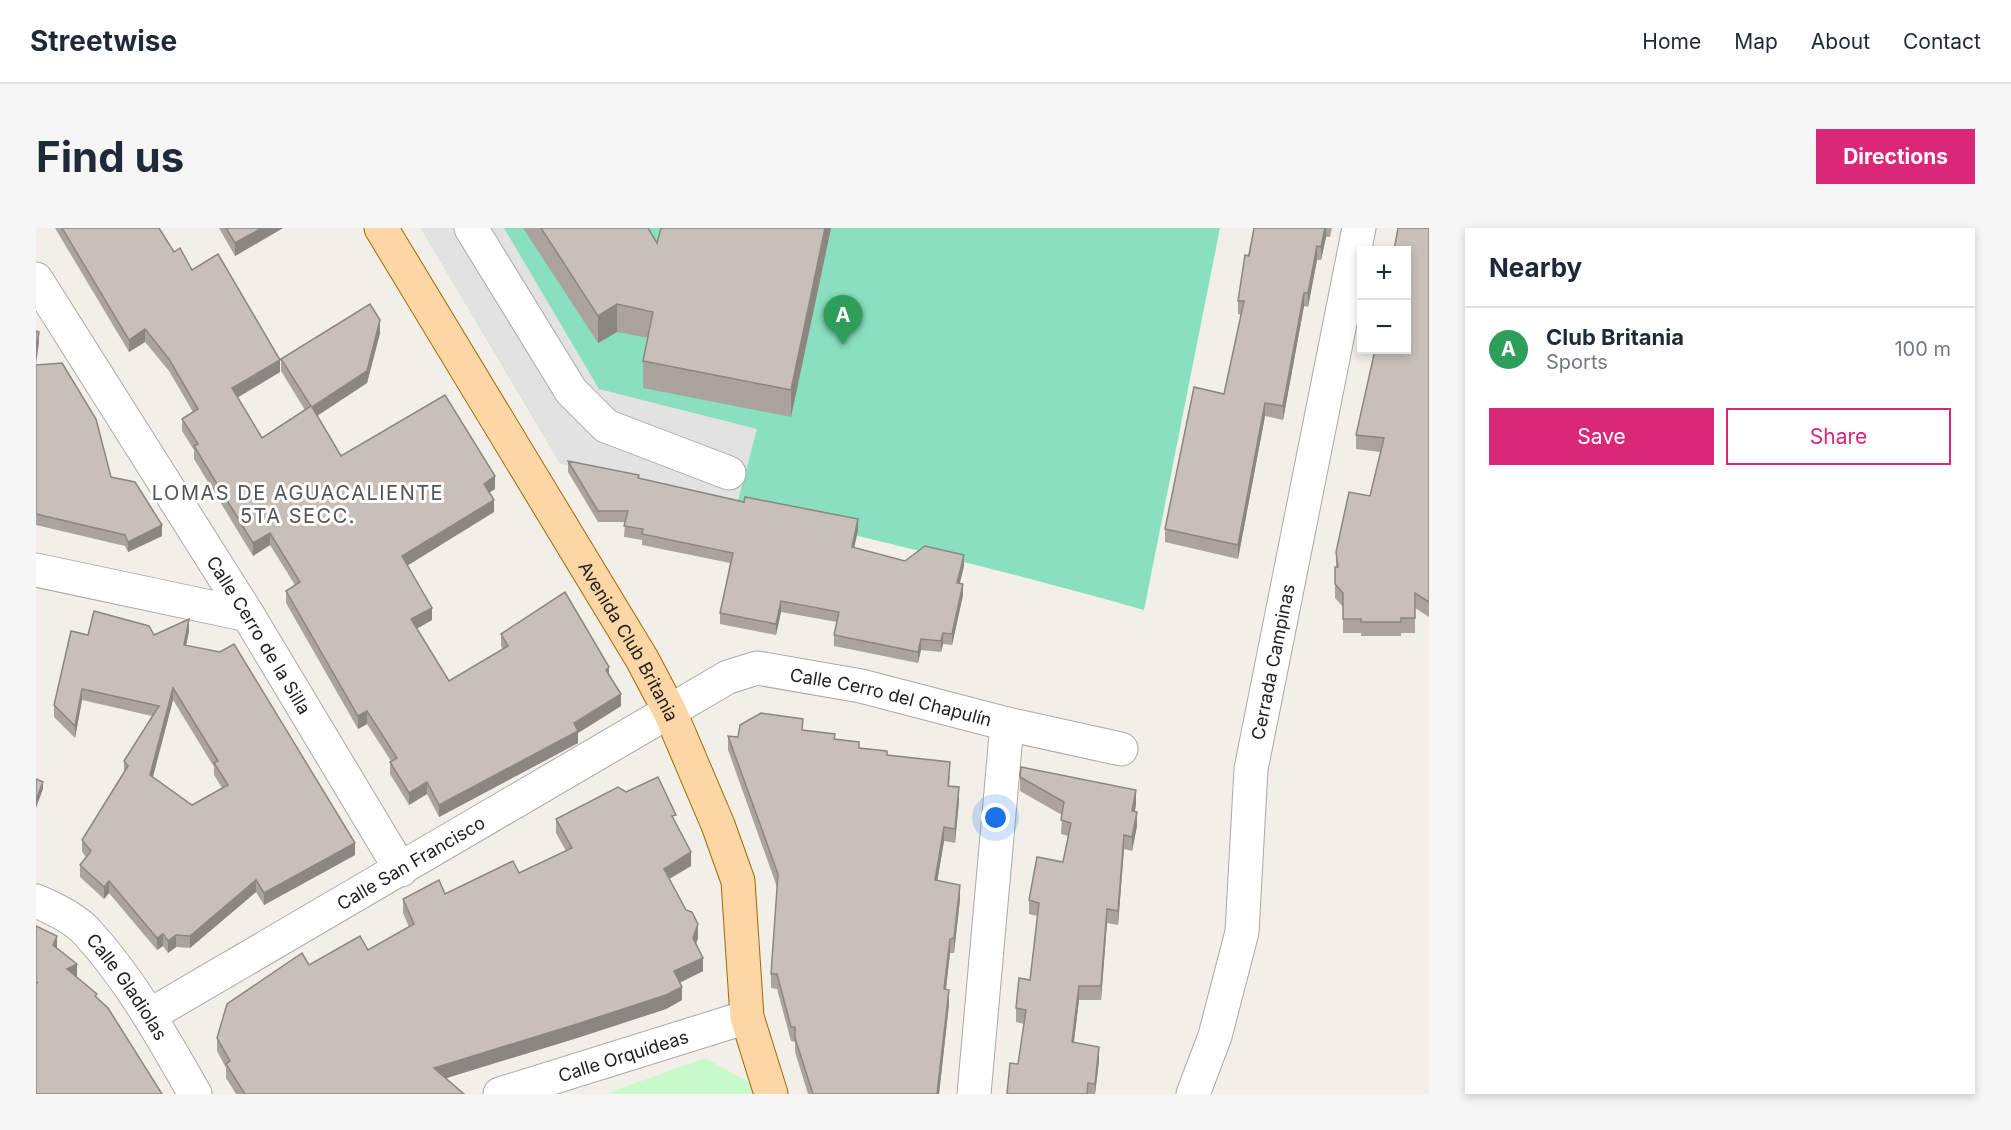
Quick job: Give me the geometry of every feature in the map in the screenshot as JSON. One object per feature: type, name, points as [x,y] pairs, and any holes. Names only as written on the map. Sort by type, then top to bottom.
[{"type":"main road","name":"Avenida Club Britania","points":[[381,228],[642,659],[670,712],[718,825],[738,881],[747,1017],[771,1094]]},
{"type":"street","points":[[471,228],[571,391],[606,426],[729,473]]},
{"type":"street","name":"Cerrada Campinas","points":[[1193,1094],[1215,1036],[1242,932],[1251,769],[1359,228]]},
{"type":"street","name":"Calle Cerro de la Silla","points":[[36,279],[248,615],[401,870]]},
{"type":"street","points":[[36,570],[248,615]]},
{"type":"street","name":"Calle Cerro del Chapulín","points":[[670,712],[728,677],[757,668],[861,686],[1006,724],[1120,749]]},
{"type":"street","name":"Calle San Francisco","points":[[150,1015],[670,712]]},
{"type":"street","points":[[974,1094],[1006,724]]},
{"type":"street","name":"Calle Gladiolas","points":[[36,902],[49,906],[86,931],[150,1015],[195,1094]]},
{"type":"street","name":"Calle Orquídeas","points":[[500,1094],[747,1017]]},
{"type":"green space","points":[[421,228],[1220,228],[1144,610],[999,571],[560,463]]},
{"type":"green space","points":[[705,1058],[754,1085],[756,1094],[605,1094]]},
{"type":"shaded area","points":[[421,228],[504,228],[599,389],[757,429],[736,508],[560,463]]},
{"type":"building","points":[[62,228],[159,228],[174,252],[180,248],[192,270],[218,254],[280,360],[232,388],[262,438],[311,406],[281,359],[370,304],[380,320],[367,371],[312,407],[341,456],[445,395],[495,476],[484,484],[494,500],[402,556],[432,608],[411,619],[449,681],[508,646],[501,634],[565,592],[609,667],[606,670],[621,694],[574,723],[578,731],[439,805],[427,782],[409,793],[390,762],[397,758],[367,711],[358,716],[286,591],[300,582],[270,533],[253,543],[194,446],[198,444],[182,419],[198,409],[169,359],[145,329],[129,340]]},
{"type":"building","points":[[226,228],[262,228],[235,243]]},
{"type":"building","points":[[541,228],[648,228],[657,243],[661,228],[825,228],[791,390],[643,361],[653,312],[617,304],[598,316]]},
{"type":"building","points":[[1254,228],[1325,228],[1321,247],[1317,246],[1308,293],[1304,293],[1283,406],[1265,403],[1238,545],[1165,529],[1194,387],[1224,394],[1244,301],[1238,301],[1245,255],[1249,256]]},
{"type":"building","points":[[1398,228],[1429,228],[1429,602],[1415,593],[1415,618],[1401,618],[1401,622],[1361,622],[1361,619],[1343,619],[1343,593],[1335,584],[1335,567],[1338,567],[1336,552],[1349,492],[1370,496],[1384,438],[1356,435],[1374,354],[1411,354],[1411,246],[1395,246]]},
{"type":"building","points":[[36,331],[39,332],[36,353]]},
{"type":"building","points":[[62,363],[96,419],[111,477],[135,482],[162,525],[128,542],[125,535],[36,514],[36,365]]},
{"type":"building","points":[[568,461],[639,475],[638,478],[744,502],[745,497],[858,519],[852,547],[905,561],[925,546],[964,555],[957,583],[963,584],[952,634],[943,633],[941,641],[921,639],[918,652],[834,635],[839,612],[781,601],[776,624],[720,613],[733,553],[642,534],[643,529],[624,526],[628,511],[598,511]]},
{"type":"building","points":[[94,611],[149,626],[154,635],[189,619],[184,645],[220,652],[234,644],[355,843],[264,893],[256,880],[190,936],[176,935],[168,941],[163,934],[157,938],[109,881],[104,887],[80,865],[91,851],[82,840],[128,766],[124,761],[159,706],[82,689],[75,726],[54,705],[71,631],[88,635]],"holes":[[[173,688],[218,761],[214,763],[228,785],[192,805],[150,775]]]},
{"type":"building","points":[[761,713],[803,719],[802,730],[835,734],[834,739],[859,742],[859,748],[887,751],[887,755],[950,762],[948,786],[959,787],[955,829],[944,827],[935,880],[960,885],[954,938],[950,939],[944,989],[949,990],[937,1094],[813,1094],[795,1038],[795,1027],[791,1027],[777,974],[771,974],[778,874],[728,736],[738,737],[740,725]]},
{"type":"building","points":[[1021,767],[1136,790],[1132,811],[1137,812],[1132,837],[1124,835],[1118,911],[1107,909],[1101,986],[1079,986],[1072,1042],[1099,1047],[1095,1084],[1088,1083],[1087,1094],[1007,1094],[1010,1063],[1018,1064],[1026,1010],[1016,1008],[1019,978],[1030,980],[1039,903],[1029,900],[1037,857],[1063,862],[1071,823],[1061,820],[1064,802],[1020,777]]},
{"type":"building","points":[[658,777],[676,815],[672,816],[691,852],[664,869],[686,910],[692,912],[698,924],[693,938],[703,958],[674,971],[682,987],[666,995],[434,1068],[464,1094],[245,1094],[226,1064],[230,1061],[217,1038],[227,1004],[302,953],[309,965],[360,936],[368,950],[414,924],[403,899],[439,880],[445,894],[513,861],[519,873],[572,848],[556,819],[618,787],[626,792]]},
{"type":"building","points":[[36,779],[43,782],[36,800]]},
{"type":"building","points":[[36,926],[57,936],[53,945],[77,964],[67,969],[97,994],[95,996],[108,1008],[162,1094],[36,1094],[36,984],[38,982],[36,983]]},
{"type":"place","name":"Club Britania","points":[[843,345]]},
{"type":"district","name":"LOMAS DE AGUACALIENTE 5TA SECC.","points":[[298,504]]}]
